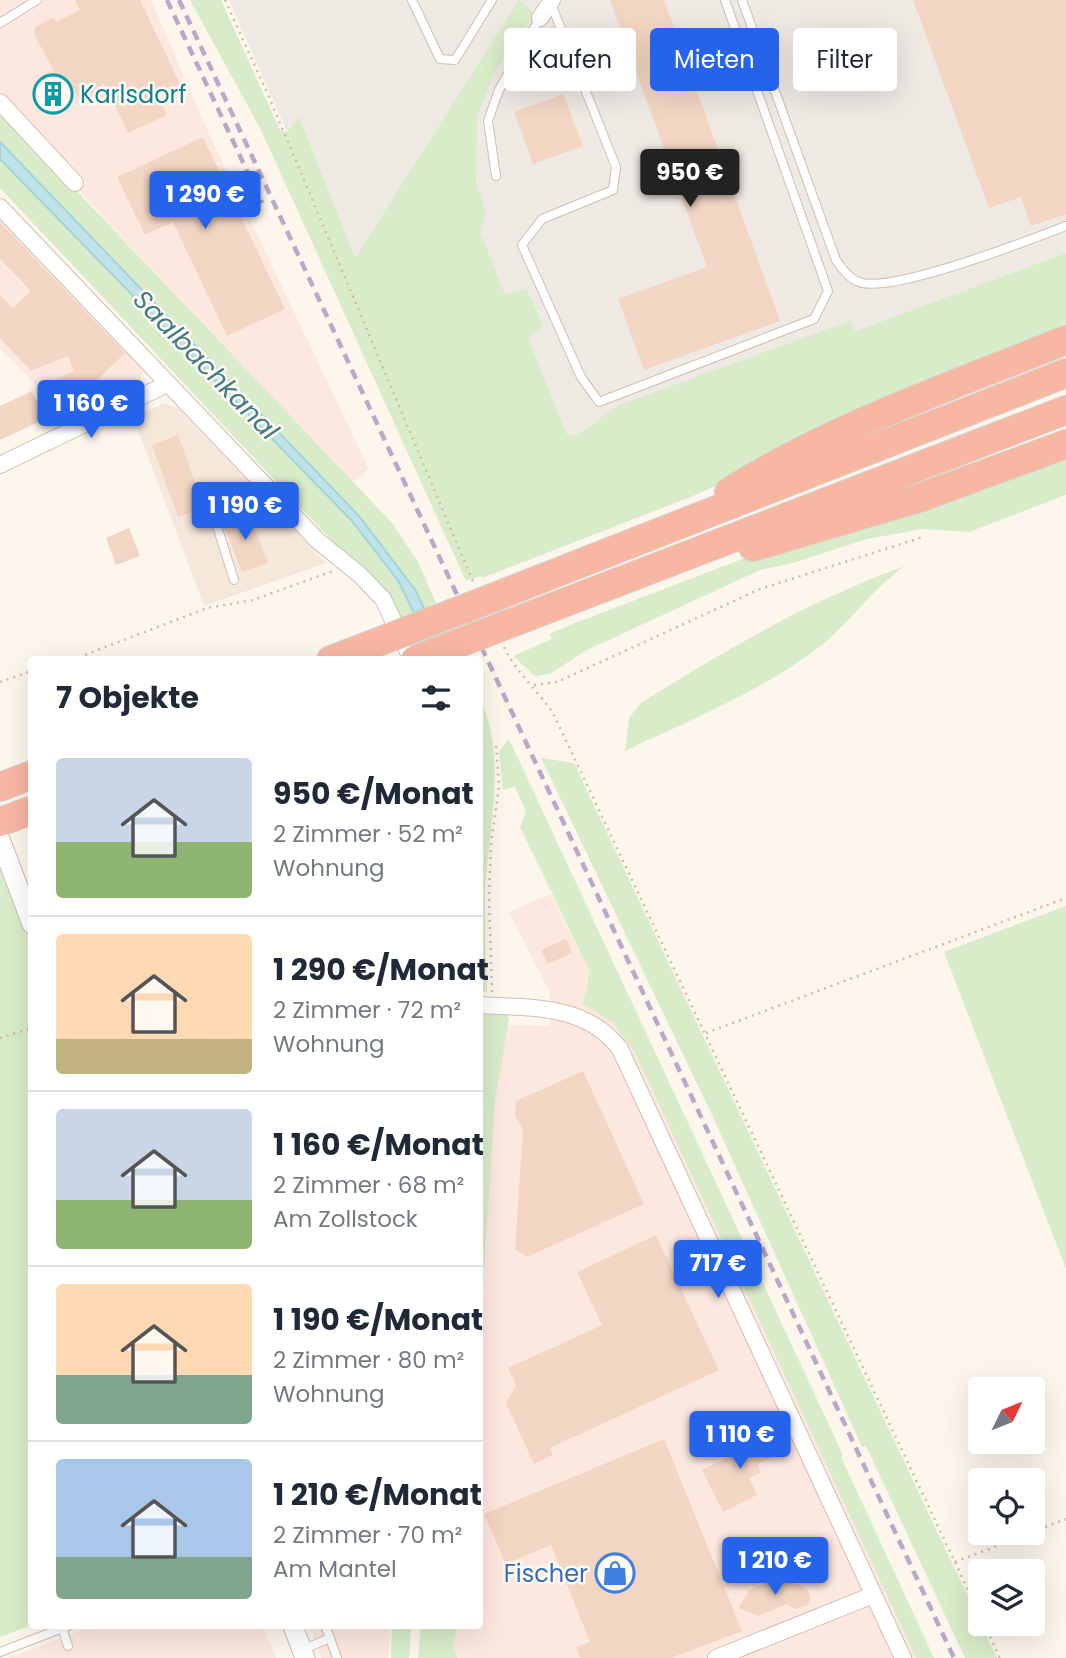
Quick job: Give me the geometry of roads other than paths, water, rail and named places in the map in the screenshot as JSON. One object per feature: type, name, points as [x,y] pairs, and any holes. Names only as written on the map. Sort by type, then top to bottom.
[{"type":"highway","points":[[667,531],[762,471],[839,433],[1066,341]]},
{"type":"highway","points":[[406,652],[483,592],[667,531],[1066,373]]},
{"type":"highway","points":[[368,656],[504,634],[681,558],[1066,410]]},
{"type":"highway","points":[[681,558],[766,545],[922,497],[1066,444]]},
{"type":"street","points":[[540,18],[551,1]]},
{"type":"street","points":[[0,102],[75,183]]},
{"type":"street","points":[[0,207],[324,548],[383,599],[406,652]]},
{"type":"street","points":[[0,465],[167,384]]},
{"type":"street","points":[[3,848],[28,914]]},
{"type":"street","points":[[486,1006],[575,1015],[603,1029],[621,1049],[903,1658]]},
{"type":"street","points":[[716,1658],[873,1595]]},
{"type":"street","points":[[294,1629],[303,1654]]},
{"type":"lane","points":[[0,23],[37,0]]},
{"type":"lane","points":[[412,0],[440,59],[455,60],[492,0]]},
{"type":"lane","points":[[551,1],[616,167],[613,190],[542,219],[522,245],[581,377],[599,402],[814,319],[828,291],[725,0]]},
{"type":"lane","points":[[743,0],[836,260],[848,276],[871,284],[923,274],[982,258],[1066,226]]},
{"type":"lane","points":[[496,176],[488,121],[499,90],[540,18]]},
{"type":"lane","points":[[234,580],[212,510],[266,487]]},
{"type":"lane","points":[[0,1651],[60,1629]]},
{"type":"lane","points":[[65,1629],[68,1646]]},
{"type":"lane","points":[[326,1629],[337,1658]]},
{"type":"lane","points":[[303,1654],[330,1638]]},
{"type":"water","name":"Saalbachkanal","points":[[0,142],[359,516],[416,591],[445,656],[435,656],[399,582],[352,521],[0,159]]},
{"type":"railway","points":[[167,0],[262,203]]},
{"type":"railway","points":[[179,0],[954,1658]]},
{"type":"place","name":"Karlsdorf","points":[[53,94]]},
{"type":"place","name":"Fischer","points":[[615,1573]]}]
